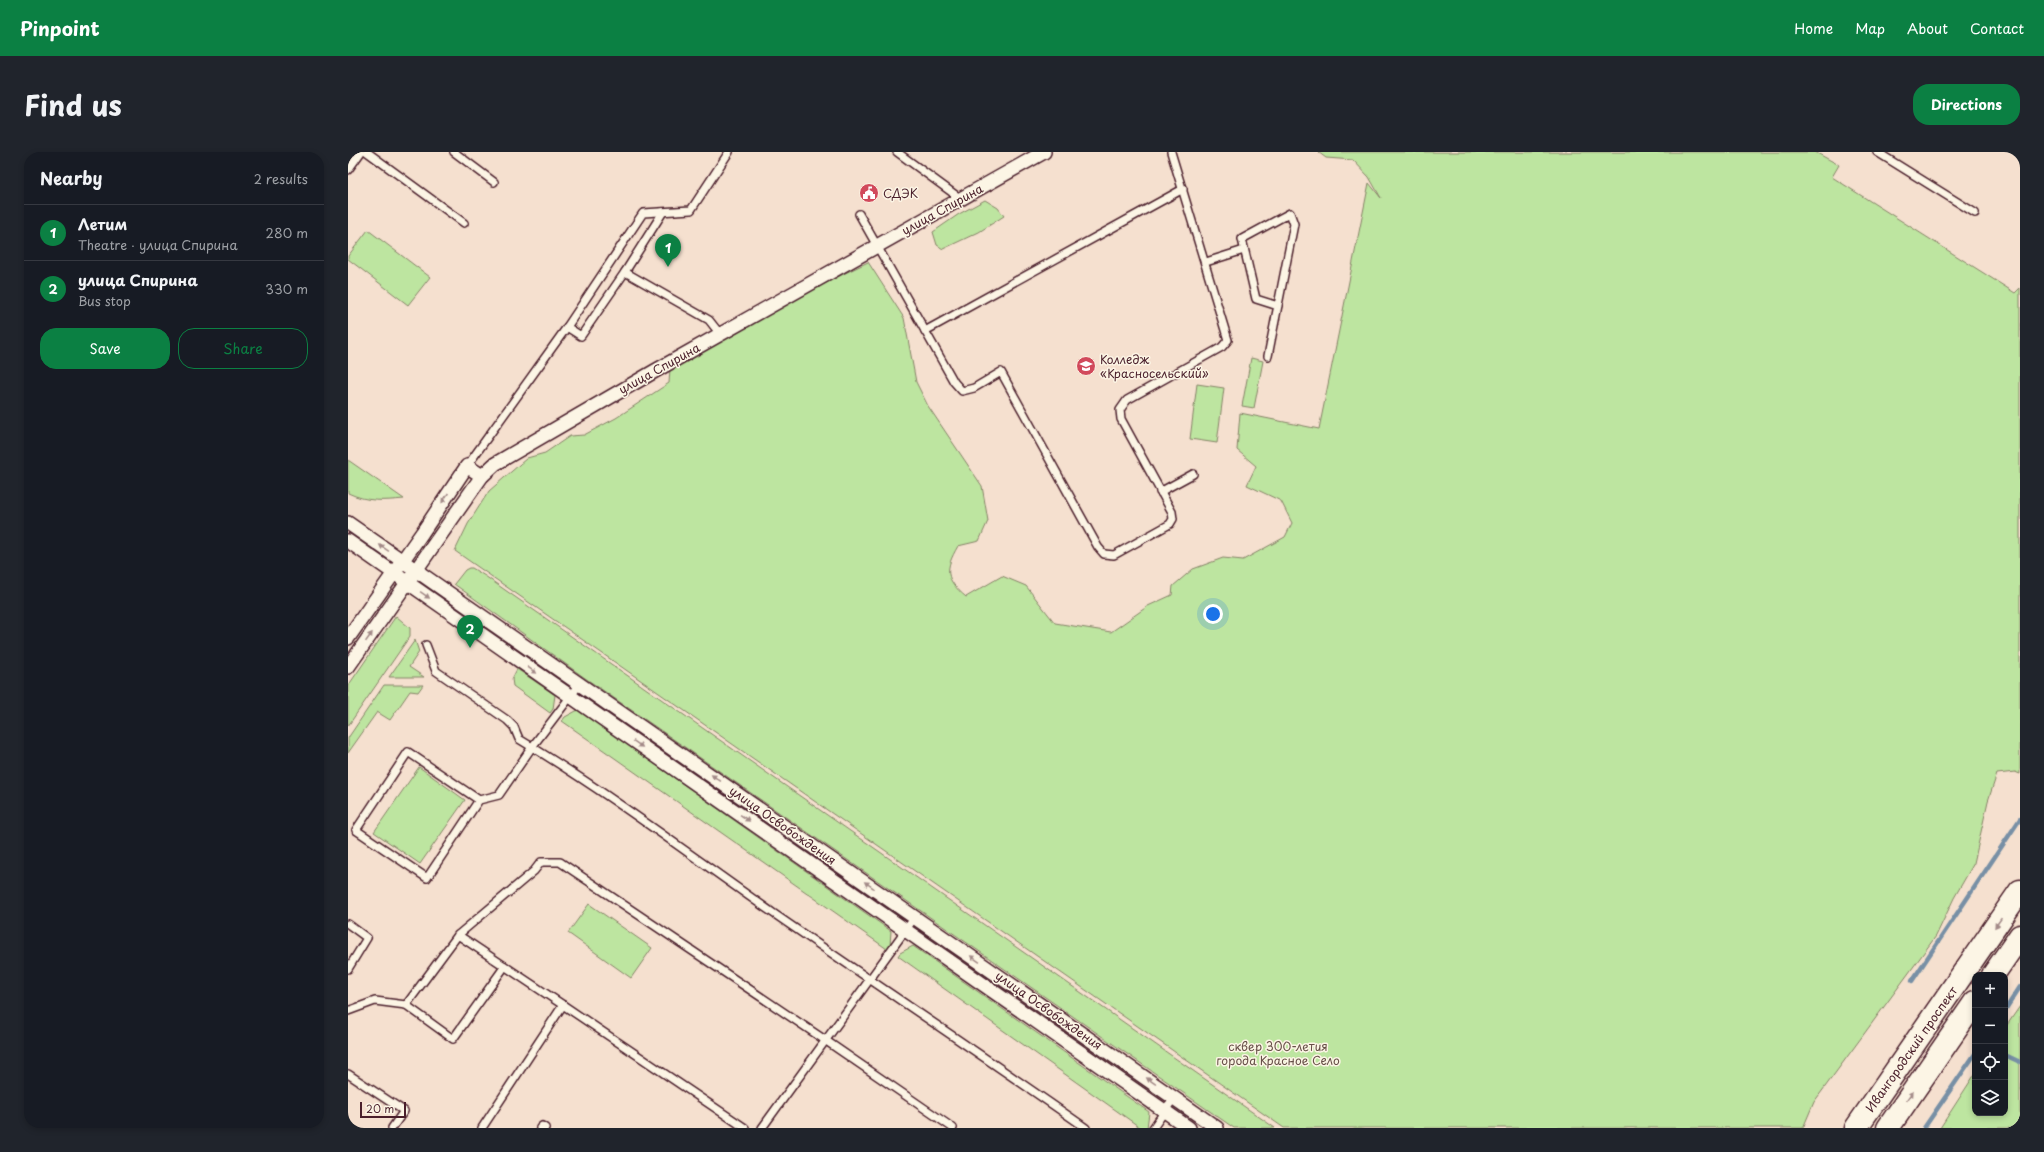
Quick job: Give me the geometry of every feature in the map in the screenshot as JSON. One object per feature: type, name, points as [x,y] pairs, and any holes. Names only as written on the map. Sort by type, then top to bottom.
[{"type":"highway","name":"Ивангородский проспект","points":[[1856,1128],[2020,891]]},
{"type":"highway","points":[[1995,972],[2020,936]]},
{"type":"highway","name":"Ивангородский проспект","points":[[1888,1128],[1972,1006]]},
{"type":"street","name":"улица Спирина","points":[[348,667],[482,476],[496,464],[519,449],[720,334],[1044,152]]},
{"type":"street","points":[[348,638],[467,466],[482,476]]},
{"type":"street","name":"улица Освобождения","points":[[348,523],[1217,1128]]},
{"type":"street","name":"улица Освобождения","points":[[348,540],[571,698],[1189,1128]]},
{"type":"lane","points":[[348,170],[361,152]]},
{"type":"lane","points":[[367,152],[464,223]]},
{"type":"lane","points":[[454,152],[494,182]]},
{"type":"lane","points":[[721,152],[723,162]]},
{"type":"lane","points":[[467,466],[568,327],[643,213],[691,210],[729,152]]},
{"type":"lane","points":[[897,152],[961,199]]},
{"type":"lane","points":[[859,214],[954,382],[962,391],[974,388],[1001,372],[1098,547],[1104,554],[1114,555],[1170,524],[1173,519],[1172,512],[1121,419],[1120,410],[1127,400],[1222,347],[1228,340],[1206,262],[1171,152]]},
{"type":"lane","points":[[1880,153],[1975,213]]},
{"type":"lane","points":[[925,331],[1183,189]]},
{"type":"lane","points":[[568,327],[582,336],[663,212]]},
{"type":"lane","points":[[1268,356],[1278,306],[1294,224],[1290,213],[1242,239],[1256,299],[1278,306]]},
{"type":"lane","points":[[1206,262],[1244,250]]},
{"type":"lane","points":[[625,272],[710,320],[720,334]]},
{"type":"lane","points":[[1160,492],[1192,474]]},
{"type":"lane","points":[[426,645],[436,671],[507,720],[514,727],[519,739],[593,787],[869,980],[931,1020],[1086,1128]]},
{"type":"lane","points":[[479,800],[408,752],[356,830],[426,878],[479,800],[499,795],[532,747],[571,698],[580,684]]},
{"type":"lane","points":[[406,1005],[458,935],[534,871],[541,862],[560,862],[952,1128]]},
{"type":"lane","points":[[762,1128],[824,1040],[915,917]]},
{"type":"lane","points":[[348,924],[367,938],[348,970]]},
{"type":"lane","points":[[458,935],[745,1128]]},
{"type":"lane","points":[[348,1011],[375,1001],[406,1005],[453,1040],[505,966]]},
{"type":"lane","points":[[482,1128],[563,1005]]},
{"type":"lane","points":[[348,1074],[404,1111],[392,1128]]},
{"type":"lane","points":[[1153,1128],[1174,1098]]},
{"type":"lane","points":[[540,1128],[542,1126],[545,1128]]},
{"type":"green space","name":"сквер 300-летия города Красное Село","points":[[1318,152],[1815,152],[1839,165],[1832,177],[2015,293],[2020,288],[2020,774],[2015,772],[1997,774],[1988,801],[1974,863],[1954,898],[1936,936],[1814,1102],[1803,1128],[1284,1128],[455,551],[468,524],[489,491],[527,458],[545,453],[570,436],[584,435],[616,418],[669,383],[670,369],[793,301],[868,262],[904,318],[916,382],[928,406],[982,486],[988,521],[979,541],[958,546],[953,554],[950,562],[949,574],[954,585],[966,597],[1002,576],[1026,586],[1055,623],[1111,632],[1148,606],[1172,595],[1173,586],[1193,569],[1223,558],[1243,560],[1285,537],[1292,523],[1281,501],[1247,485],[1256,466],[1237,450],[1240,413],[1319,429],[1369,183],[1381,198],[1369,177],[1353,160],[1326,158]]},
{"type":"green space","points":[[985,200],[998,208],[1004,216],[979,232],[943,249],[937,245],[933,232],[959,214]]},
{"type":"green space","points":[[368,230],[430,277],[408,305],[348,259],[348,256]]},
{"type":"green space","points":[[1251,358],[1263,361],[1254,408],[1242,406]]},
{"type":"green space","points":[[1197,384],[1224,388],[1217,443],[1190,439]]},
{"type":"green space","points":[[348,460],[404,499],[375,500],[362,498],[348,493]]},
{"type":"green space","points":[[472,568],[485,576],[1275,1128],[1234,1128],[585,678],[454,584],[465,570]]},
{"type":"green space","points":[[396,616],[410,628],[410,636],[348,726],[348,686]]},
{"type":"green space","points":[[415,640],[419,652],[409,667],[424,677],[389,677]]},
{"type":"green space","points":[[517,669],[555,695],[553,709],[550,713],[513,686],[512,679]]},
{"type":"green space","points":[[384,685],[423,685],[418,692],[410,691],[390,720],[377,712],[348,753],[348,738]]},
{"type":"green space","points":[[578,710],[891,931],[890,945],[887,949],[562,721],[565,717]]},
{"type":"green space","points":[[419,767],[465,800],[420,864],[374,832]]},
{"type":"green space","points":[[589,904],[652,948],[631,978],[568,933]]},
{"type":"green space","points":[[913,946],[1149,1112],[1147,1128],[1141,1128],[898,956],[900,953]]},
{"type":"green space","points":[[2020,1006],[2020,1128],[1940,1128],[1972,1079],[1972,1116],[2008,1116],[2008,1024]]},
{"type":"waterway","points":[[1912,981],[2020,819]]},
{"type":"waterway","points":[[2006,1008],[2020,987]]},
{"type":"waterway","points":[[2008,1056],[2020,1062]]},
{"type":"waterway","points":[[1924,1128],[1972,1058]]},
{"type":"place","name":"СДЭК","points":[[869,193]]},
{"type":"place","name":"Летим","points":[[668,267]]},
{"type":"place","name":"Колледж «Красносельский»","points":[[1086,366]]},
{"type":"place","name":"улица Спирина","points":[[470,648]]}]
